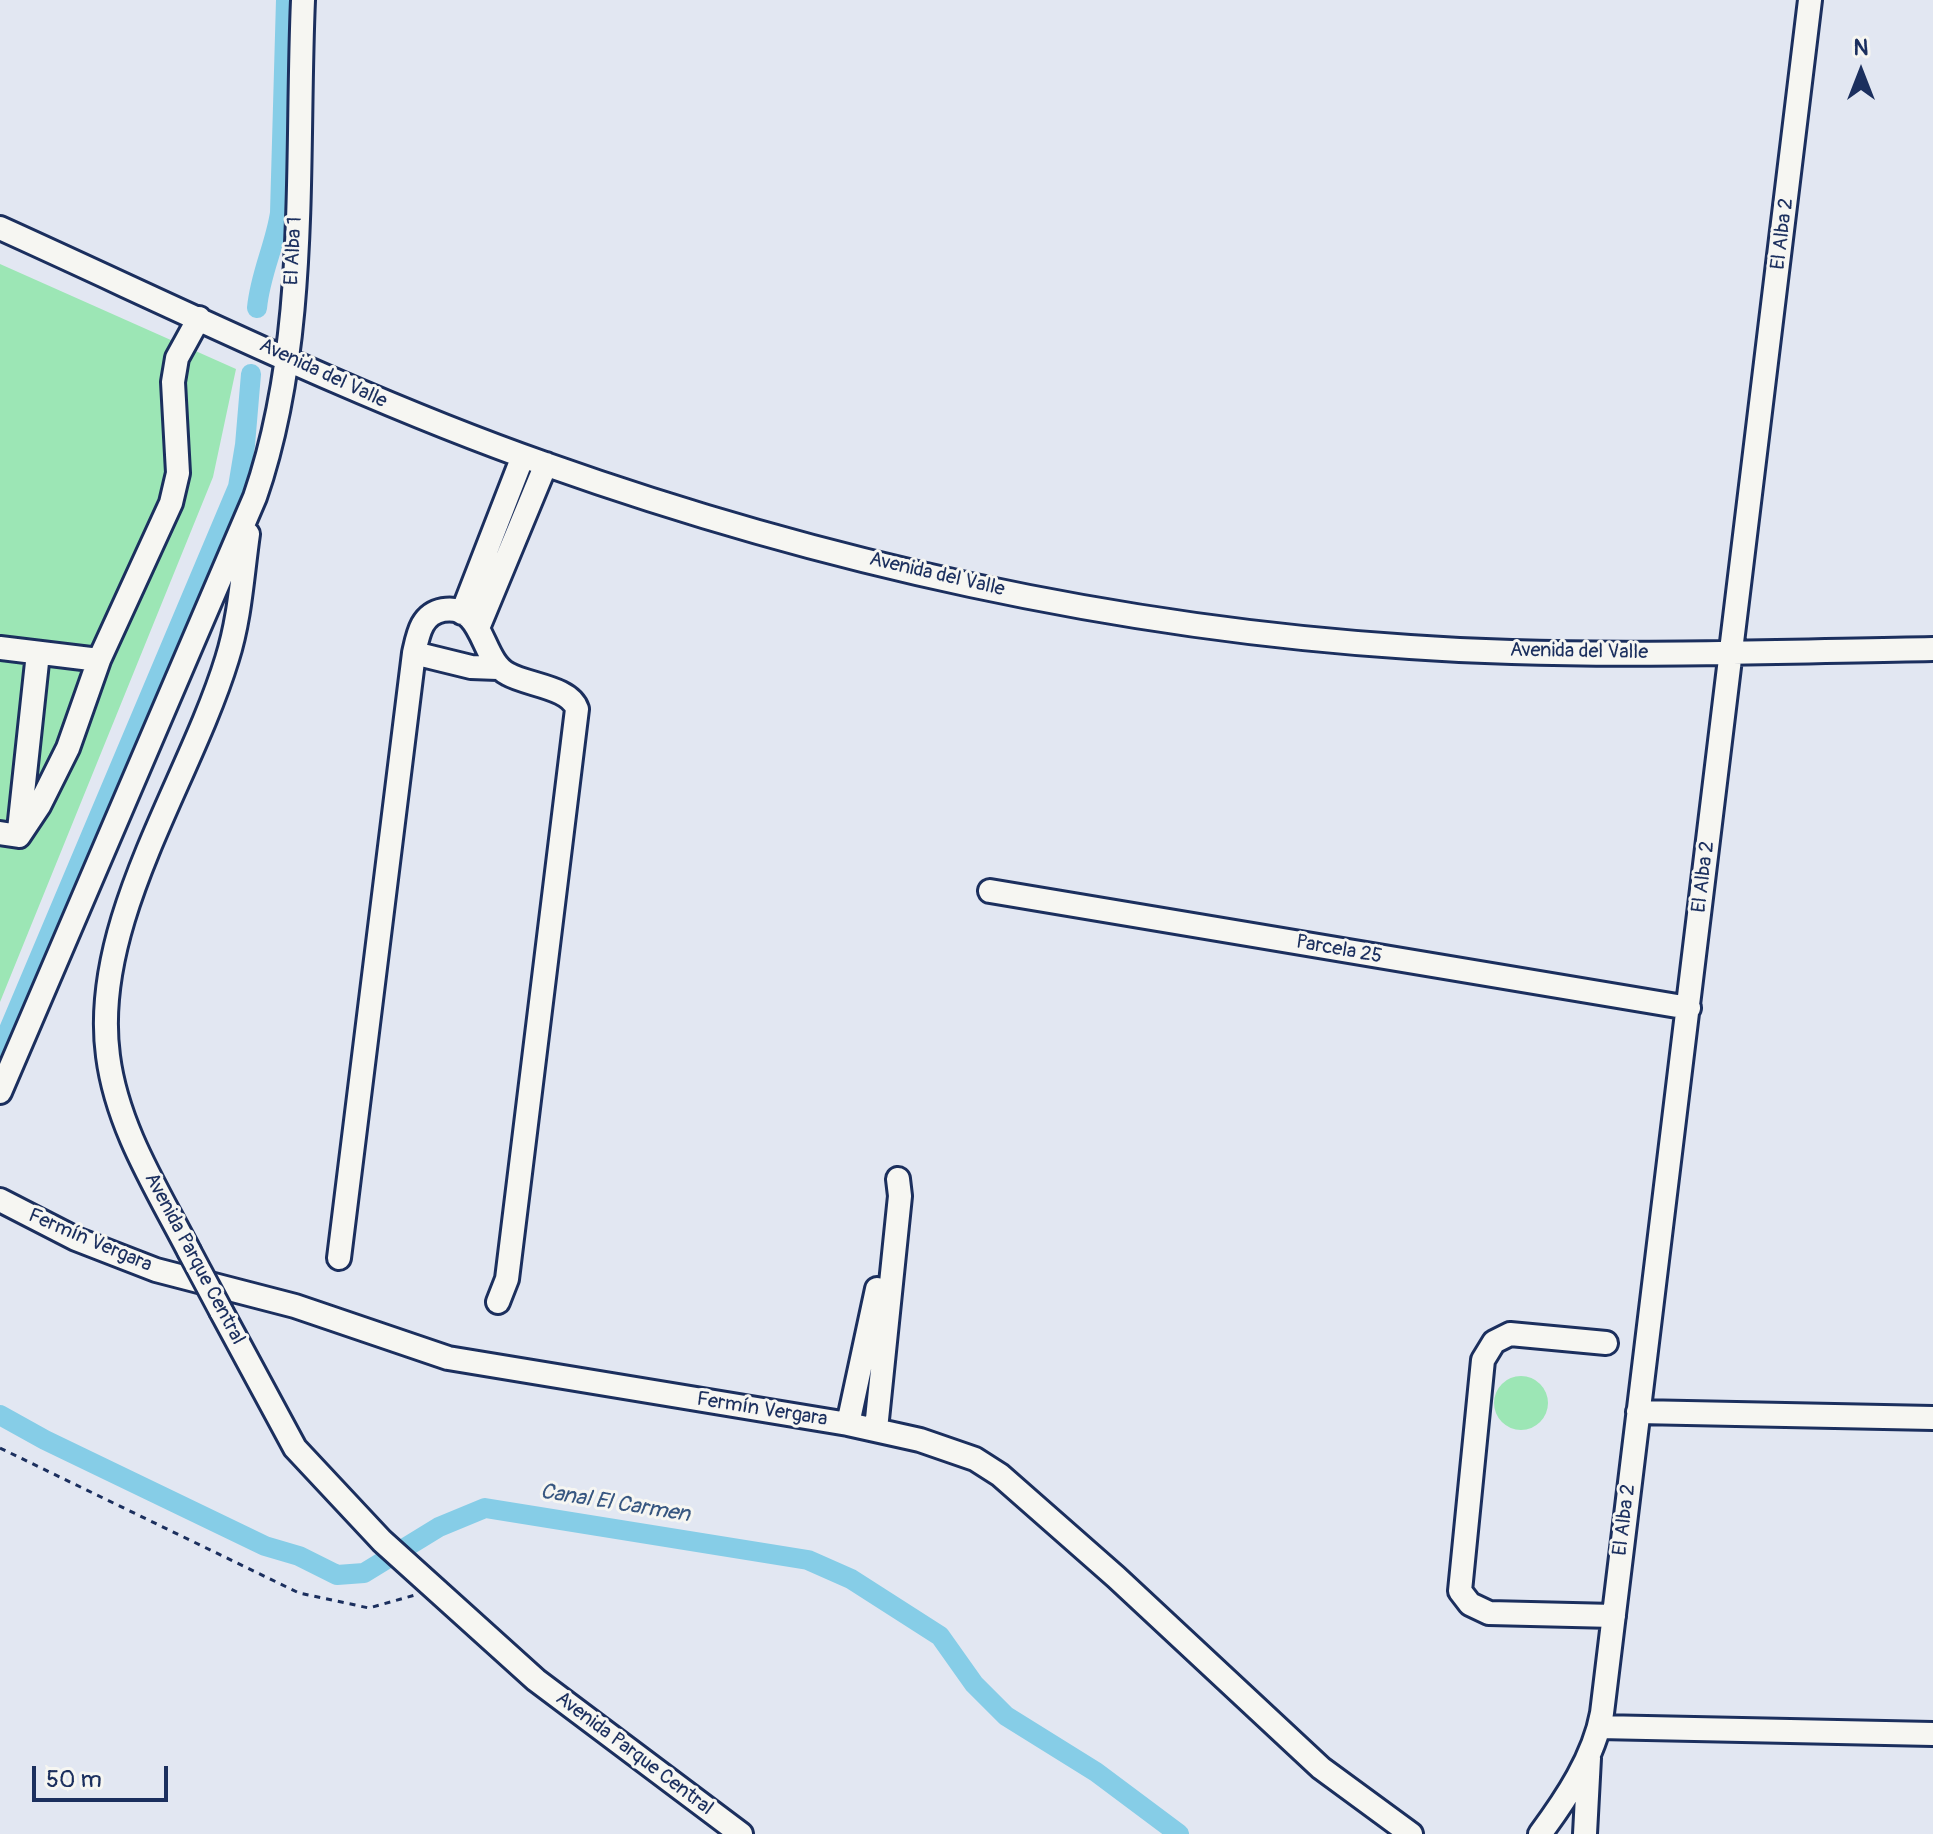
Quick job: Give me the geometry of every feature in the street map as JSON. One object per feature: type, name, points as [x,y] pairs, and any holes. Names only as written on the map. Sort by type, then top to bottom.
[{"type":"street","name":"El Alba 1","points":[[255,497],[279,419],[288,357],[303,0]]},
{"type":"street","name":"El Alba 2","points":[[1540,1834],[1562,1805],[1599,1727],[1733,653],[1810,0]]},
{"type":"street","name":"Avenida del Valle","points":[[0,228],[368,396],[523,456],[796,541],[993,588],[1146,616],[1409,647],[1565,654],[1933,649]]},
{"type":"street","points":[[9,834],[39,806],[68,748],[99,660],[171,503],[178,473],[173,382],[177,358],[199,318]]},
{"type":"street","points":[[470,620],[523,456]]},
{"type":"street","points":[[470,620],[546,464]]},
{"type":"street","points":[[0,1092],[255,497]]},
{"type":"street","name":"Avenida Parque Central","points":[[255,497],[239,607],[227,660],[128,908],[107,991],[108,1058],[122,1114],[189,1251],[295,1448],[411,1569],[536,1680],[741,1834]]},
{"type":"street","points":[[339,1258],[414,653],[426,619],[444,610],[470,620],[498,668]]},
{"type":"street","points":[[0,648],[99,660]]},
{"type":"street","points":[[9,834],[38,653]]},
{"type":"street","points":[[414,653],[471,667],[498,668],[568,697],[577,709],[507,1279],[498,1302]]},
{"type":"street","name":"Parcela 25","points":[[990,891],[1689,1008]]},
{"type":"street","points":[[848,1424],[880,1274],[888,1198],[898,1179],[900,1196],[876,1429]]},
{"type":"street","name":"Fermín Vergara","points":[[0,1200],[76,1239],[156,1270],[295,1306],[448,1358],[876,1429],[953,1449],[1000,1475],[1116,1577],[1321,1768],[1411,1834]]},
{"type":"street","points":[[1606,1343],[1510,1334],[1494,1342],[1483,1360],[1460,1591],[1470,1604],[1489,1613],[1614,1616]]},
{"type":"street","points":[[1638,1412],[1933,1418]]},
{"type":"street","points":[[1599,1727],[1933,1734]]},
{"type":"street","name":"El Alba 2","points":[[1585,1834],[1589,1752]]},
{"type":"path","points":[[0,1448],[299,1593],[369,1608],[391,1605],[430,1587]]},
{"type":"green space","points":[[0,264],[236,369],[213,477],[0,1002]]},
{"type":"green space","points":[[1521,1376],[1540,1384],[1548,1403],[1540,1422],[1521,1430],[1502,1422],[1494,1403],[1502,1384]]},
{"type":"waterway","points":[[257,308],[280,213],[286,0]]},
{"type":"waterway","points":[[0,1051],[238,487],[251,374]]},
{"type":"waterway","name":"Canal El Carmen","points":[[0,1415],[45,1440],[265,1546],[299,1556],[337,1575],[364,1573],[439,1527],[485,1508],[808,1560],[851,1579],[940,1636],[974,1684],[1006,1716],[1096,1772],[1179,1834]]}]
